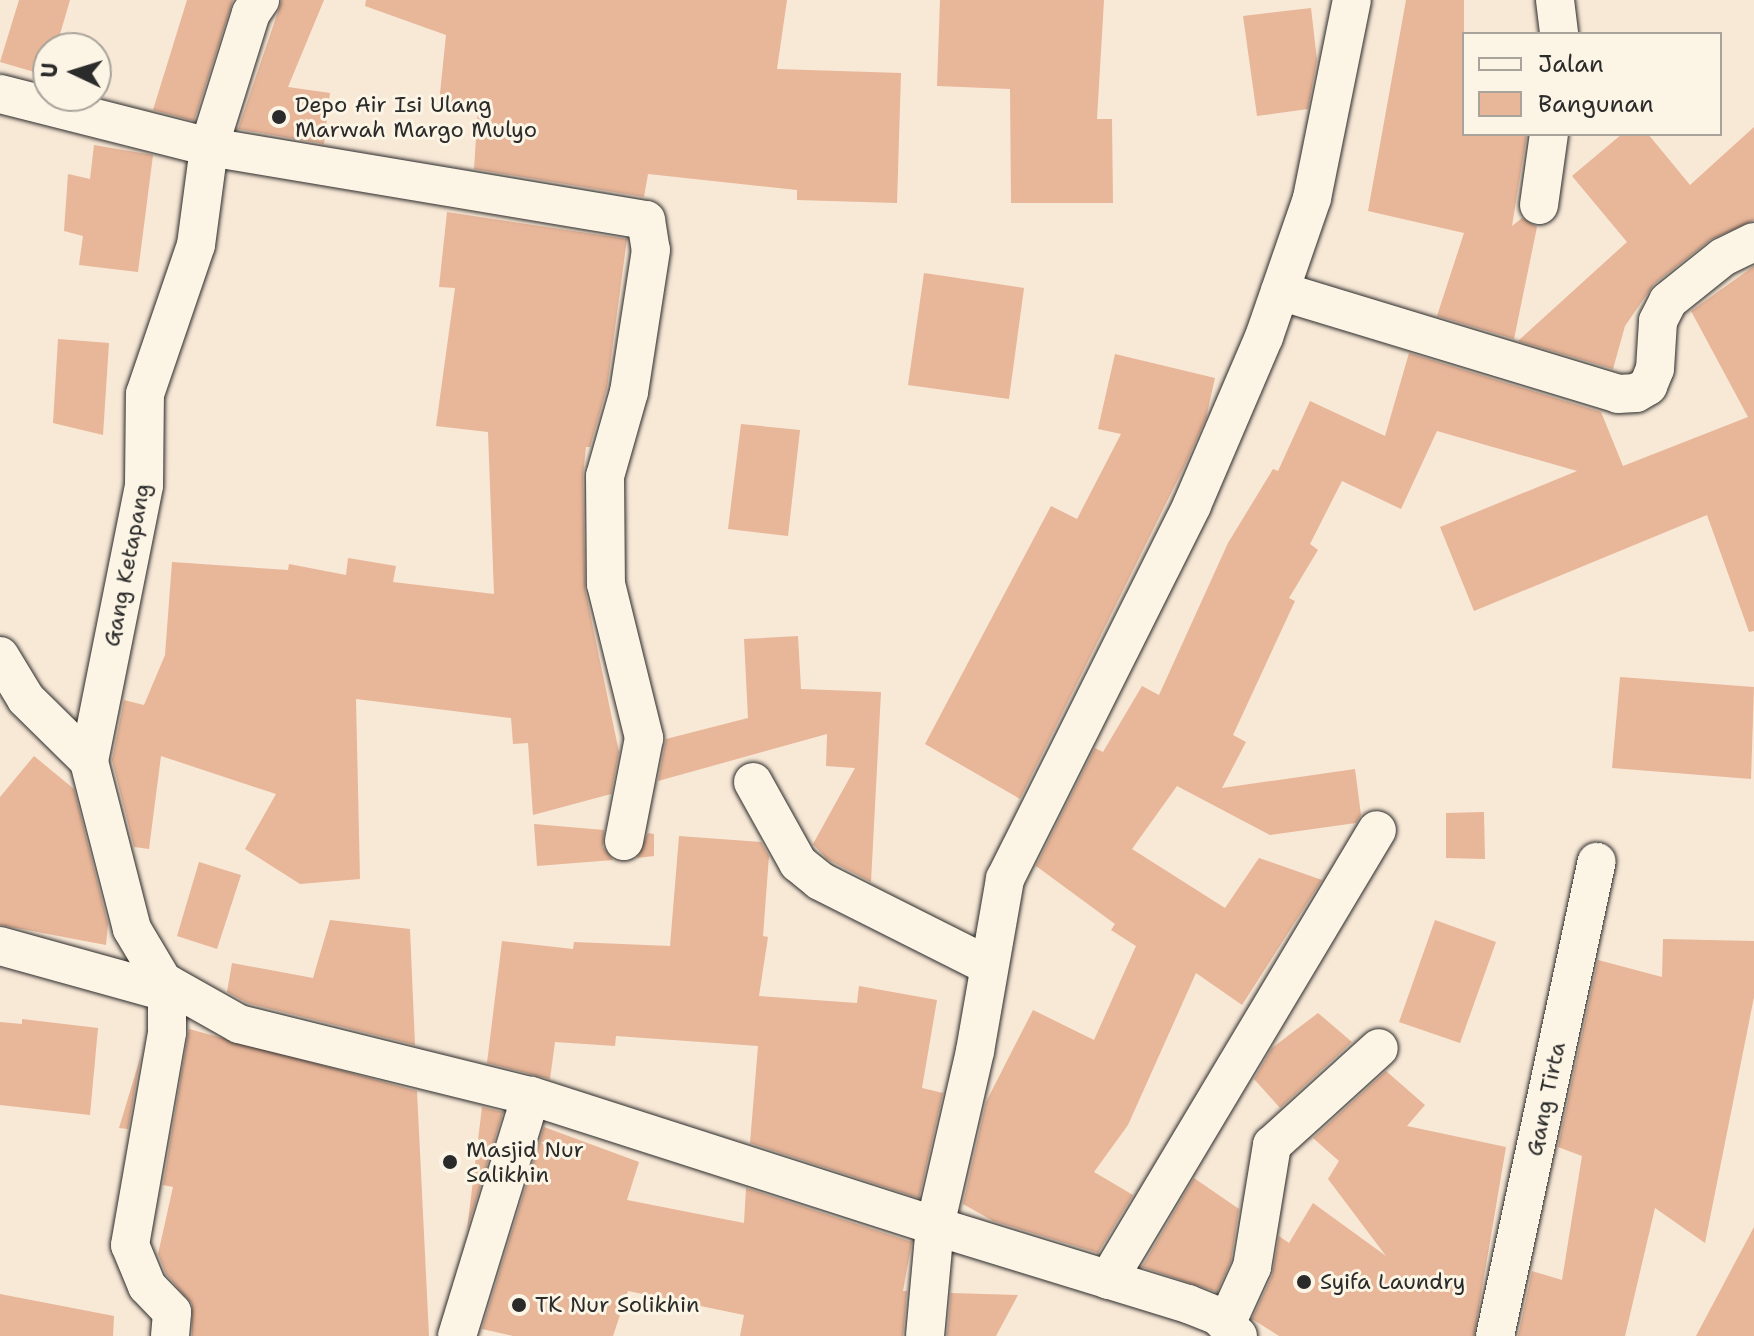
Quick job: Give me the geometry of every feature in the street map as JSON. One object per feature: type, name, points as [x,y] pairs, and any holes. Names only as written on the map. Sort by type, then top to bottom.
[{"type":"street","name":"Gang Ketapang","points":[[166,990],[132,929],[89,761],[144,485],[145,394],[196,245],[209,147],[251,13],[260,0]]},
{"type":"street","points":[[925,1336],[935,1226],[975,1051],[987,965],[1005,879],[1192,505],[1280,291],[1312,198],[1352,0]]},
{"type":"street","points":[[1555,0],[1559,32]]},
{"type":"street","points":[[0,94],[209,147],[639,217],[648,224],[651,250],[629,392],[605,476],[606,584],[644,738],[624,841]]},
{"type":"street","points":[[1539,205],[1549,136]]},
{"type":"street","points":[[1280,291],[1618,394],[1636,393],[1648,386],[1655,369],[1658,321],[1668,301],[1723,257],[1754,242]]},
{"type":"street","points":[[0,656],[26,699],[89,761]]},
{"type":"street","points":[[753,782],[798,863],[820,881],[987,965]]},
{"type":"street","points":[[1108,1280],[1377,830]]},
{"type":"street","name":"Gang Tirta","points":[[1495,1336],[1597,862]]},
{"type":"street","points":[[0,946],[166,990]]},
{"type":"street","points":[[170,1336],[172,1312],[147,1286],[130,1245],[167,1032],[168,984],[239,1024],[531,1096],[1188,1304],[1232,1330],[1252,1267],[1272,1145],[1379,1048]]},
{"type":"street","points":[[457,1336],[531,1096]]},
{"type":"building","points":[[19,0],[70,0],[61,32],[32,32],[32,71],[0,62]]},
{"type":"building","points":[[187,0],[233,0],[194,121],[153,110]]},
{"type":"building","points":[[282,0],[324,0],[288,87],[330,93],[324,144],[238,129]]},
{"type":"building","points":[[366,0],[787,0],[777,69],[901,73],[897,203],[797,200],[797,190],[648,174],[644,197],[474,169],[478,107],[439,103],[446,35],[365,6]]},
{"type":"building","points":[[940,0],[1104,0],[1097,119],[1112,119],[1113,203],[1011,203],[1010,89],[937,86]]},
{"type":"building","points":[[1406,0],[1464,0],[1462,136],[1527,136],[1512,226],[1522,218],[1537,227],[1514,339],[1437,316],[1464,233],[1368,211]]},
{"type":"building","points":[[1311,8],[1317,60],[1308,109],[1257,116],[1243,16]]},
{"type":"building","points":[[1754,127],[1754,220],[1710,240],[1654,284],[1625,326],[1613,369],[1518,341],[1627,242],[1572,176],[1620,136],[1650,136],[1690,185]]},
{"type":"building","points":[[94,145],[153,155],[138,272],[79,265],[83,236],[64,231],[68,174],[90,179]]},
{"type":"building","points":[[447,212],[627,239],[607,388],[590,447],[586,447],[583,476],[585,589],[619,752],[611,794],[533,815],[528,743],[513,744],[511,718],[356,699],[360,879],[300,884],[245,849],[276,794],[161,756],[149,849],[134,847],[112,760],[124,700],[144,705],[165,655],[172,562],[288,570],[289,564],[346,575],[348,558],[396,566],[393,582],[494,594],[488,432],[436,426],[455,288],[439,287]]},
{"type":"building","points":[[1754,266],[1754,631],[1749,632],[1707,515],[1474,611],[1440,527],[1577,471],[1437,431],[1401,509],[1342,481],[1310,544],[1318,550],[1289,598],[1295,601],[1233,735],[1246,742],[1222,788],[1355,769],[1361,815],[1356,823],[1270,835],[1177,786],[1132,849],[1225,908],[1259,858],[1322,880],[1242,1005],[1196,973],[1128,1125],[1094,1172],[1133,1195],[1098,1253],[993,1221],[963,1204],[986,1102],[1033,1010],[1094,1040],[1136,946],[1111,930],[1115,924],[1036,866],[1095,748],[1103,752],[1142,686],[1159,695],[1228,543],[1273,469],[1278,471],[1310,401],[1385,436],[1409,353],[1601,412],[1623,466],[1748,417],[1691,311]]},
{"type":"building","points":[[924,273],[1024,288],[1009,399],[908,385]]},
{"type":"building","points":[[58,339],[109,343],[103,435],[53,423]]},
{"type":"building","points":[[1115,354],[1215,378],[1206,418],[1184,467],[1020,799],[925,744],[1051,506],[1077,519],[1121,434],[1098,429]]},
{"type":"building","points":[[741,424],[800,430],[788,536],[728,529]]},
{"type":"building","points":[[798,636],[801,689],[881,692],[871,882],[827,859],[813,844],[855,768],[826,766],[827,734],[658,781],[666,739],[748,718],[744,639]]},
{"type":"building","points":[[1620,677],[1754,687],[1751,779],[1612,768]]},
{"type":"building","points":[[34,756],[74,789],[108,924],[106,945],[0,925],[0,797]]},
{"type":"building","points":[[1484,812],[1485,859],[1446,858],[1446,813]]},
{"type":"building","points":[[534,824],[604,830],[603,847],[613,860],[537,866]]},
{"type":"building","points":[[648,833],[654,834],[654,856],[637,858]]},
{"type":"building","points":[[679,836],[761,842],[769,856],[763,936],[768,937],[759,996],[857,1003],[859,986],[937,1000],[922,1088],[943,1093],[919,1198],[750,1143],[758,1046],[616,1036],[615,1046],[555,1042],[550,1079],[487,1063],[502,941],[573,949],[574,942],[670,946]]},
{"type":"building","points":[[199,862],[241,875],[217,949],[177,936]]},
{"type":"building","points":[[330,920],[410,929],[415,1045],[247,1003],[227,992],[232,963],[313,978]]},
{"type":"building","points":[[1435,920],[1496,942],[1460,1043],[1399,1022]]},
{"type":"building","points":[[1663,939],[1754,941],[1754,997],[1705,1243],[1655,1208],[1625,1336],[1518,1336],[1532,1271],[1562,1280],[1582,1156],[1558,1147],[1598,960],[1662,977]]},
{"type":"building","points":[[1318,1013],[1352,1042],[1280,1108],[1254,1079],[1272,1048]]},
{"type":"building","points":[[22,1019],[98,1028],[90,1115],[0,1105],[0,1022],[22,1024]]},
{"type":"building","points":[[189,1029],[417,1091],[429,1336],[192,1336],[192,1304],[166,1274],[158,1254],[173,1187],[163,1185]]},
{"type":"building","points":[[141,1055],[128,1129],[119,1128]]},
{"type":"building","points":[[1386,1071],[1425,1105],[1407,1126],[1506,1147],[1474,1336],[1279,1336],[1252,1319],[1272,1276],[1279,1236],[1289,1243],[1313,1203],[1386,1256],[1328,1179],[1339,1161],[1313,1138]]},
{"type":"building","points":[[482,1107],[503,1112],[467,1230]]},
{"type":"building","points":[[544,1127],[639,1162],[627,1200],[744,1223],[746,1188],[912,1242],[903,1291],[907,1291],[903,1336],[740,1336],[744,1315],[628,1291],[613,1336],[513,1336],[482,1329]]},
{"type":"building","points":[[1194,1178],[1239,1209],[1231,1261],[1217,1292],[1142,1267]]},
{"type":"building","points":[[1754,1227],[1754,1336],[1696,1336]]},
{"type":"building","points":[[951,1293],[1018,1295],[996,1336],[947,1336]]},
{"type":"building","points":[[0,1294],[114,1316],[113,1336],[0,1336]]},
{"type":"place","name":"Depo Air Isi Ulang Marwah Margo Mulyo","points":[[279,117]]},
{"type":"place","name":"Masjid Nur Salikhin","points":[[450,1162]]},
{"type":"place","name":"Syifa Laundry","points":[[1304,1282]]},
{"type":"place","name":"TK Nur Solikhin","points":[[519,1305]]}]
